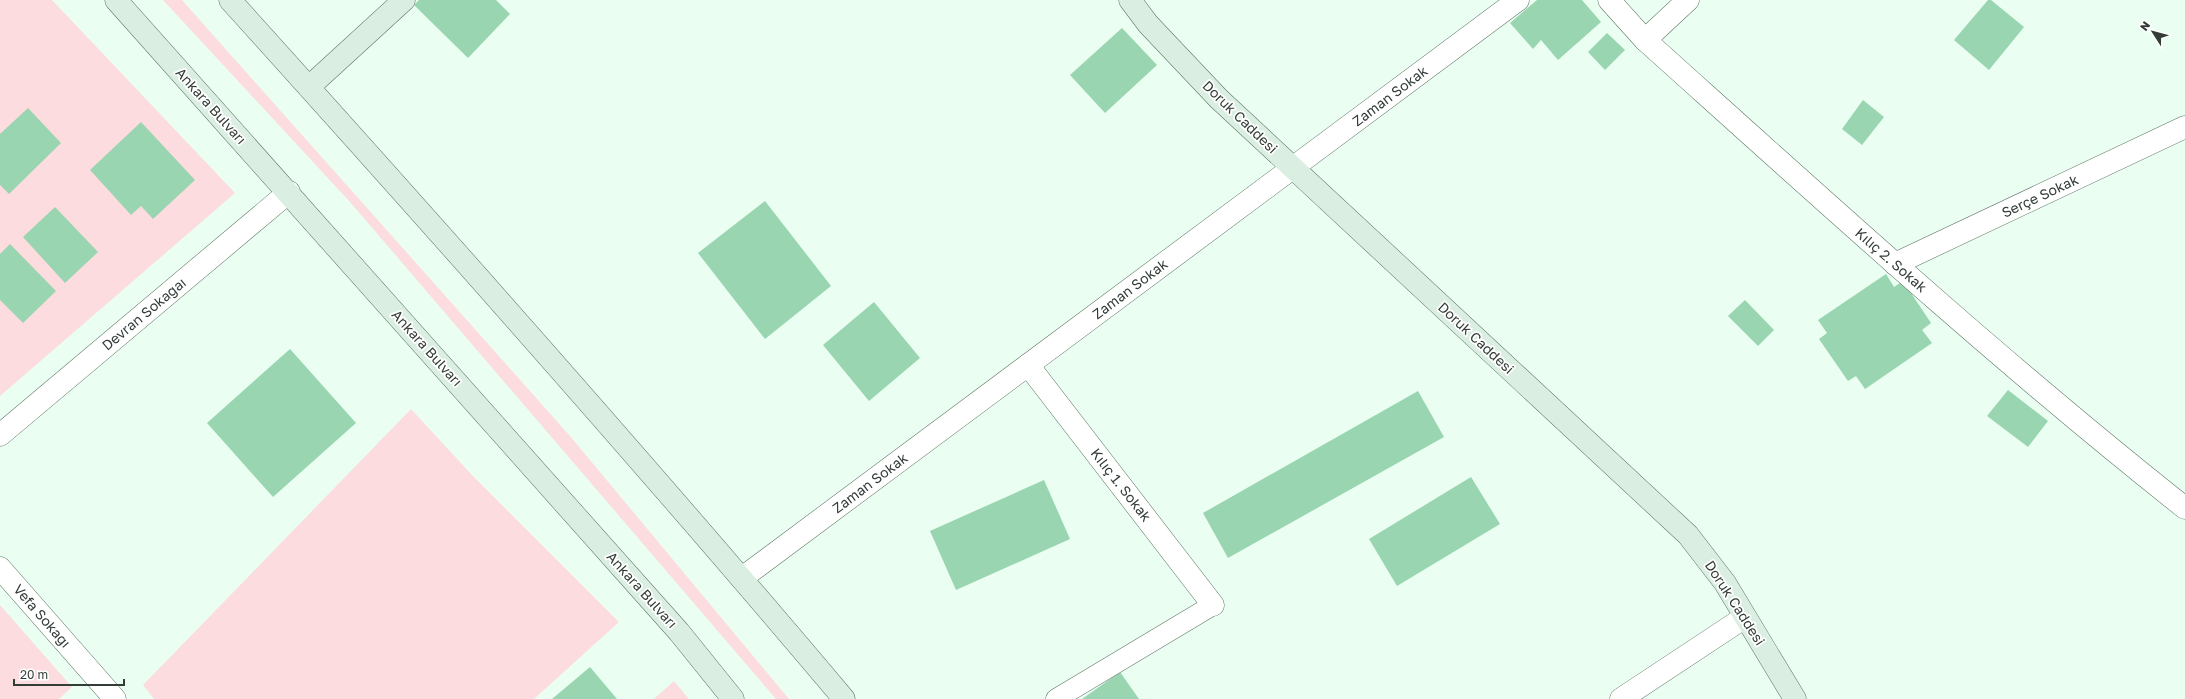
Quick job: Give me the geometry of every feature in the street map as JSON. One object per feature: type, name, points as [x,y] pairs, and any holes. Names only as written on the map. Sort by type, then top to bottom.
[{"type":"main road","name":"Ankara Bulvarı","points":[[116,0],[289,192],[679,632],[734,699]]},
{"type":"main road","points":[[230,0],[309,87],[742,578],[844,699]]},
{"type":"main road","points":[[309,87],[404,0]]},
{"type":"main road","name":"Doruk Caddesi","points":[[1130,0],[1148,24],[1219,99],[1688,535],[1725,583],[1795,699]]},
{"type":"street","name":"Zaman Sokak","points":[[742,578],[1518,0]]},
{"type":"street","name":"Kılıç 2. Sokak","points":[[1608,0],[1645,40],[1895,264],[2133,467],[2185,508]]},
{"type":"street","points":[[1645,40],[1688,0]]},
{"type":"street","name":"Serçe Sokak","points":[[1895,264],[2185,127]]},
{"type":"street","name":"Devran Sokağaı","points":[[0,435],[289,192]]},
{"type":"street","name":"Kılıç 1. Sokak","points":[[1028,365],[1213,605]]},
{"type":"street","name":"Vefa Sokağı","points":[[0,568],[115,699]]},
{"type":"street","points":[[1621,699],[1745,617]]},
{"type":"lane","points":[[1056,699],[1213,605]]},
{"type":"shaded area","points":[[0,0],[52,0],[235,193],[0,396]]},
{"type":"shaded area","points":[[163,0],[182,0],[570,436],[789,699],[776,699],[350,202]]},
{"type":"shaded area","points":[[411,409],[471,474],[619,622],[534,699],[154,699],[143,685]]},
{"type":"shaded area","points":[[0,605],[72,687],[59,699],[0,699]]},
{"type":"shaded area","points":[[674,681],[689,699],[654,699]]},
{"type":"building","points":[[419,0],[496,0],[510,14],[468,58],[414,5]]},
{"type":"building","points":[[1537,0],[1582,0],[1601,22],[1558,60],[1541,40],[1533,49],[1510,23]]},
{"type":"building","points":[[1988,0],[1991,0],[2024,27],[1989,70],[1954,40]]},
{"type":"building","points":[[1122,28],[1157,65],[1105,113],[1070,75]]},
{"type":"building","points":[[1607,33],[1625,50],[1605,70],[1588,52]]},
{"type":"building","points":[[1863,100],[1884,117],[1862,145],[1842,129]]},
{"type":"building","points":[[28,108],[61,143],[9,194],[0,185],[0,134]]},
{"type":"building","points":[[141,122],[195,180],[153,219],[141,206],[131,215],[90,170]]},
{"type":"building","points":[[765,201],[831,286],[765,339],[698,253]]},
{"type":"building","points":[[55,207],[98,252],[65,283],[23,237]]},
{"type":"building","points":[[10,244],[56,291],[23,323],[0,300],[0,254]]},
{"type":"building","points":[[1886,274],[1894,287],[1903,281],[1931,323],[1922,330],[1932,343],[1865,389],[1856,376],[1848,381],[1819,339],[1827,333],[1818,320]]},
{"type":"building","points":[[1745,300],[1774,330],[1758,346],[1728,316]]},
{"type":"building","points":[[874,302],[920,358],[869,401],[823,345]]},
{"type":"building","points":[[290,349],[356,423],[273,497],[207,423]]},
{"type":"building","points":[[2008,390],[2048,421],[2028,447],[1987,416]]},
{"type":"building","points":[[1418,391],[1444,437],[1228,558],[1203,513]]},
{"type":"building","points":[[1471,477],[1500,524],[1397,586],[1369,539]]},
{"type":"building","points":[[1044,480],[1070,539],[956,590],[930,531]]},
{"type":"building","points":[[590,667],[617,699],[552,699]]},
{"type":"building","points":[[1120,672],[1139,699],[1082,699]]}]
